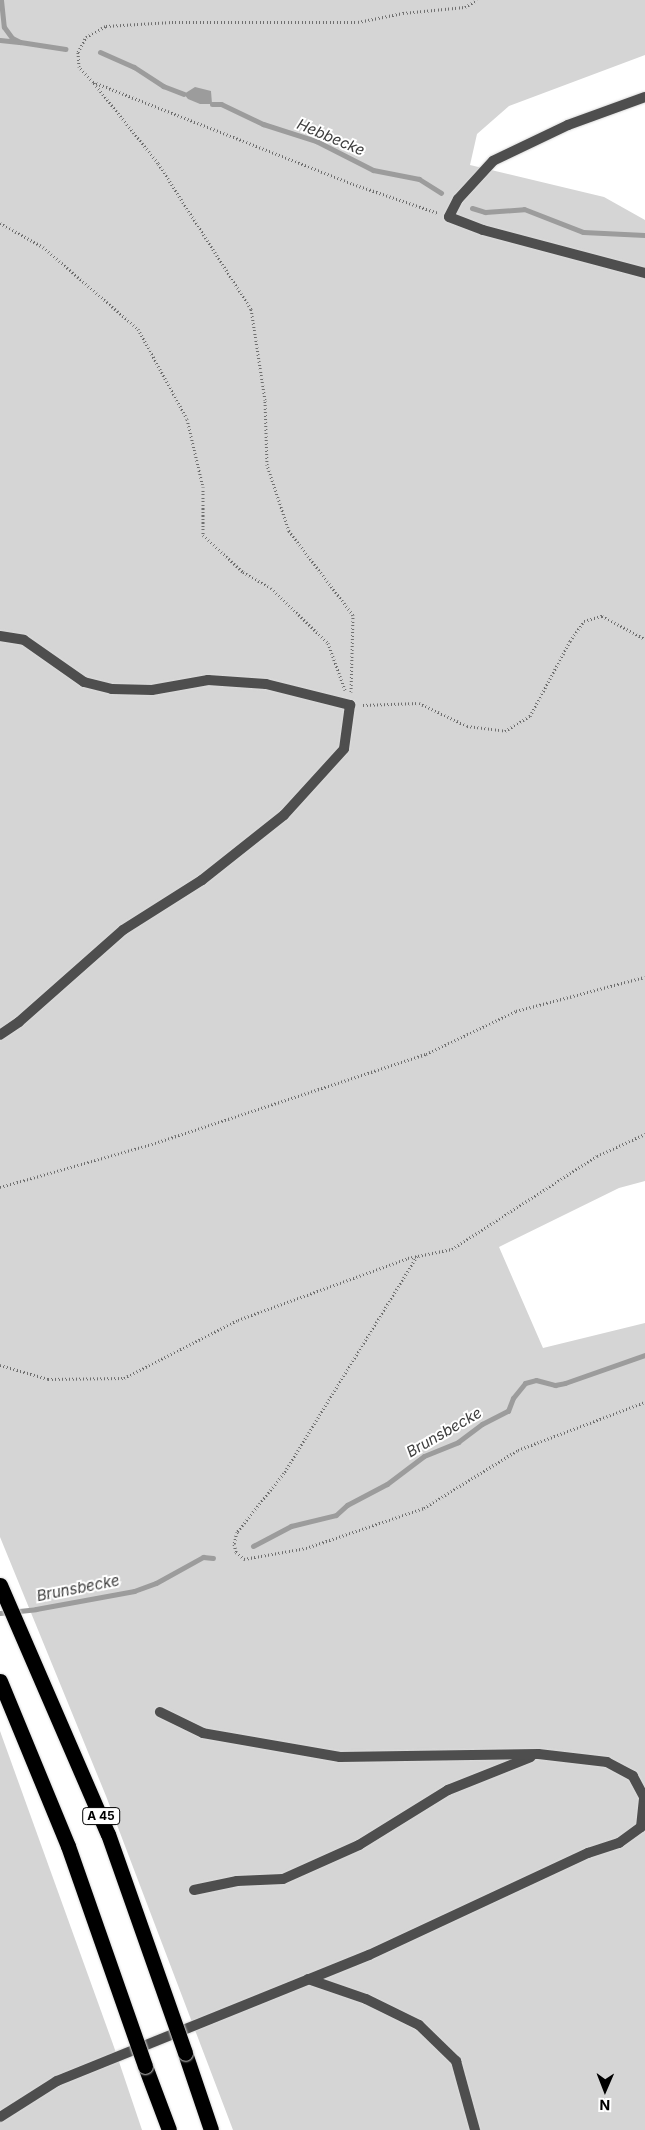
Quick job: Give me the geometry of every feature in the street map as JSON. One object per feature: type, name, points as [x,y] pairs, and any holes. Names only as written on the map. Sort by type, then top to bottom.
[{"type":"highway","name":"A 45","points":[[0,1585],[108,1834],[211,2130]]},
{"type":"highway","name":"A 45","points":[[0,1681],[68,1846],[169,2130]]},
{"type":"street","points":[[645,97],[568,125],[493,161],[458,199],[449,217],[483,230],[645,273]]},
{"type":"street","points":[[0,636],[24,640],[84,682],[112,689],[152,690],[208,680],[266,684],[350,705],[344,749],[284,815],[202,880],[123,930],[19,1022],[0,1035]]},
{"type":"street","points":[[0,2117],[56,2081],[308,1980],[588,1853],[619,1843],[641,1827],[644,1797],[633,1776],[608,1762],[538,1754],[340,1758],[203,1733],[160,1712]]},
{"type":"street","points":[[194,1890],[238,1881],[282,1879],[359,1845],[448,1790],[538,1754]]},
{"type":"street","points":[[308,1980],[366,1999],[419,2025],[456,2061],[475,2130]]},
{"type":"path","points":[[350,705],[353,615],[289,531],[267,465],[265,400],[251,309],[158,163],[79,67],[78,52],[86,37],[106,26],[172,22],[358,22],[403,13],[465,7],[476,0]]},
{"type":"path","points":[[93,82],[353,184],[449,217]]},
{"type":"path","points":[[0,223],[43,247],[138,329],[187,419],[204,487],[203,535],[243,572],[271,588],[328,643],[350,705]]},
{"type":"path","points":[[350,705],[419,703],[467,726],[505,731],[530,716],[570,640],[584,622],[602,616],[645,639]]},
{"type":"path","points":[[0,1187],[155,1142],[417,1058],[516,1011],[645,977]]},
{"type":"path","points":[[0,1365],[48,1379],[124,1378],[238,1320],[416,1256],[452,1249],[597,1156],[645,1134]]},
{"type":"path","points":[[416,1256],[284,1473],[237,1532],[234,1544],[236,1552],[244,1559],[306,1548],[424,1508],[518,1450],[645,1402]]},
{"type":"shaded area","points":[[0,0],[645,0],[645,55],[509,106],[477,134],[470,165],[604,197],[645,220],[645,1181],[619,1188],[499,1247],[543,1348],[645,1323],[645,2130],[233,2130],[106,1796],[0,1537]]},
{"type":"shaded area","points":[[195,87],[211,91],[212,104],[200,104],[188,99],[184,94]]},
{"type":"shaded area","points":[[0,1731],[114,2047],[142,2130],[0,2130]]},
{"type":"waterway","name":"Hebbecke","points":[[1,0],[4,27],[12,38],[20,42],[65,49]]},
{"type":"waterway","name":"Hebbecke","points":[[0,40],[19,42]]},
{"type":"waterway","name":"Hebbecke","points":[[100,52],[134,67],[163,86],[184,94]]},
{"type":"waterway","name":"Hebbecke","points":[[212,104],[221,104],[263,124],[316,141],[373,170],[419,179],[441,193]]},
{"type":"waterway","name":"Hebbecke","points":[[472,208],[485,212],[524,209],[583,232],[645,235]]},
{"type":"waterway","name":"Brunsbecke","points":[[253,1546],[291,1526],[336,1515],[347,1505],[387,1484],[424,1456],[458,1442],[482,1424],[508,1411],[513,1398],[525,1383],[536,1380],[555,1385],[565,1383],[645,1355]]},
{"type":"waterway","name":"Brunsbecke","points":[[0,1613],[36,1609],[134,1591],[156,1583],[203,1557],[213,1558]]}]
